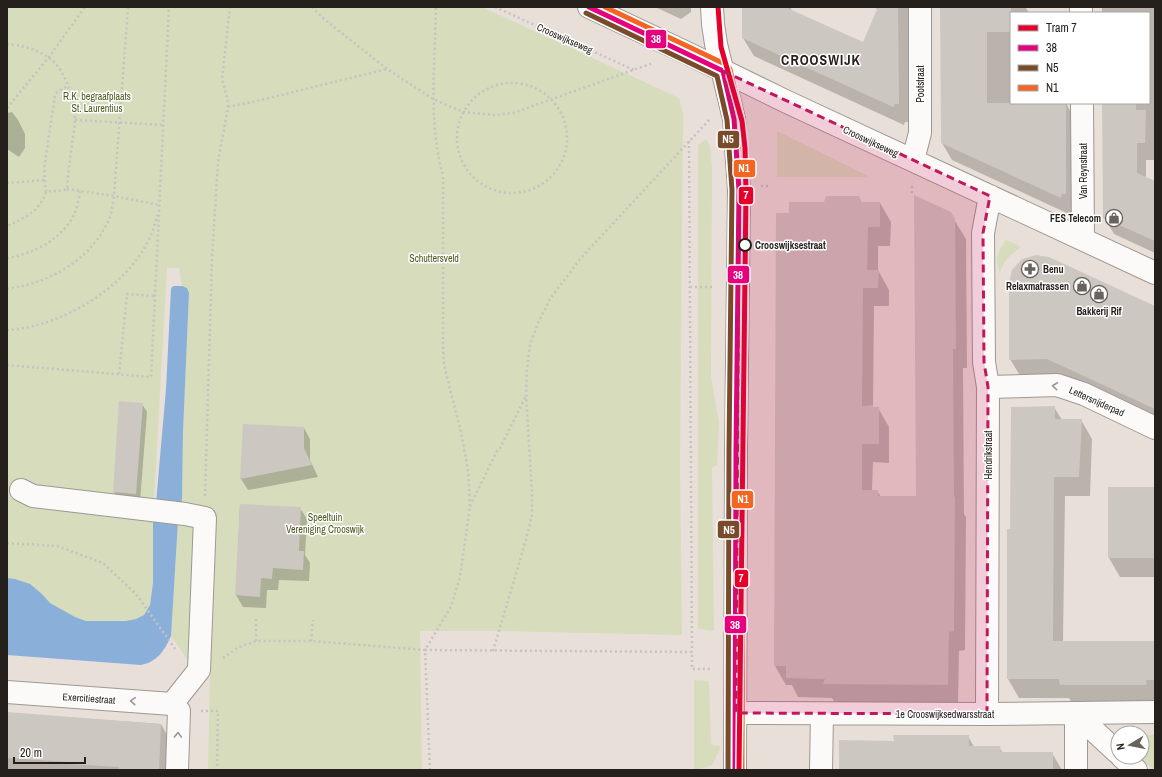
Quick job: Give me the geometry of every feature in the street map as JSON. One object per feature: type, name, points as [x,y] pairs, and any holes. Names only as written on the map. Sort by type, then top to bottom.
[{"type":"street","name":"Crooswijkseweg","points":[[589,7],[1155,273]]},
{"type":"street","points":[[712,7],[713,29],[734,119],[739,190],[734,670],[736,713],[735,770]]},
{"type":"street","name":"Pootstraat","points":[[913,160],[920,133],[920,7]]},
{"type":"street","name":"Van Reynstraat","points":[[1082,104],[1083,239]]},
{"type":"street","name":"Hendrikstraat","points":[[987,714],[988,387],[984,362],[983,233],[990,196]]},
{"type":"street","name":"Lettersnijderpad","points":[[988,387],[1057,385],[1084,394],[1155,428]]},
{"type":"street","points":[[21,490],[33,496],[195,516],[199,670],[172,704],[179,711],[177,770]]},
{"type":"street","name":"Exercitiestraat","points":[[7,692],[172,704]]},
{"type":"street","name":"1e Crooswijksedwarsstraat","points":[[736,713],[1076,714],[1155,712]]},
{"type":"street","points":[[821,770],[822,714]]},
{"type":"street","points":[[1076,714],[1110,746]]},
{"type":"street","points":[[1076,714],[1076,770]]},
{"type":"path","points":[[7,108],[49,57],[85,7]]},
{"type":"path","points":[[7,289],[35,283],[55,275],[70,266],[92,246],[102,233],[110,216],[114,196],[128,7]]},
{"type":"path","points":[[7,365],[151,377],[169,7]]},
{"type":"path","points":[[195,516],[218,162],[228,107],[222,79],[230,7]]},
{"type":"path","points":[[312,7],[324,19],[387,69],[433,99],[463,112],[494,115],[513,113],[685,52]]},
{"type":"path","points":[[430,770],[425,650],[451,607],[460,577],[470,506],[468,470],[462,432],[444,365],[443,176],[435,136],[433,99],[436,7]]},
{"type":"path","name":"Crooswijkseweg","points":[[495,7],[634,70]]},
{"type":"path","points":[[7,44],[27,48],[49,57],[61,71],[68,86],[73,103],[75,120],[67,189]]},
{"type":"path","points":[[228,107],[387,69]]},
{"type":"path","points":[[514,82],[532,86],[547,95],[559,108],[566,125],[567,142],[562,161],[552,177],[536,188],[518,193],[499,192],[481,185],[468,172],[458,155],[456,136],[459,119],[463,112],[468,103],[481,91],[497,84],[514,82]]},
{"type":"path","points":[[7,226],[28,216],[37,209],[43,201],[46,192],[44,169],[55,95],[57,92],[68,86]]},
{"type":"path","points":[[493,651],[532,515],[532,491],[526,396],[530,344],[539,321],[550,299],[581,258],[710,119]]},
{"type":"path","points":[[75,120],[163,125]]},
{"type":"path","points":[[689,141],[692,669],[734,670]]},
{"type":"path","points":[[7,183],[45,180]]},
{"type":"path","points":[[46,192],[53,190],[63,191],[67,189],[159,204]]},
{"type":"path","points":[[7,258],[27,253],[42,247],[55,237],[74,215],[80,191]]},
{"type":"path","points":[[7,330],[31,327],[63,316],[92,300],[108,288],[136,260],[150,239],[155,225],[159,204]]},
{"type":"path","points":[[690,286],[715,288]]},
{"type":"path","points":[[119,374],[127,294],[155,296]]},
{"type":"path","points":[[470,506],[526,396]]},
{"type":"path","points":[[7,543],[57,546],[103,563],[136,594],[176,649]]},
{"type":"path","points":[[256,617],[256,641]]},
{"type":"path","points":[[311,641],[313,620]]},
{"type":"path","points":[[199,670],[205,672],[240,647],[256,641],[311,641],[425,650],[692,652]]},
{"type":"path","points":[[217,770],[218,711]]},
{"type":"highlighted area","points":[[723,71],[990,196],[983,233],[984,362],[988,387],[987,714],[736,713],[739,190],[734,119]]},
{"type":"green space","name":"Schuttersveld","points":[[7,7],[482,7],[679,98],[683,114],[680,465],[682,635],[501,631],[420,631],[422,770],[208,770],[210,671],[191,665],[171,636],[178,521],[182,499],[183,432],[189,293],[187,288],[182,286],[179,268],[167,268],[153,518],[153,583],[150,605],[144,615],[136,619],[108,622],[86,621],[58,608],[50,603],[42,594],[15,579],[7,578]]},
{"type":"green space","points":[[777,131],[868,176],[777,177]]},
{"type":"green space","points":[[706,139],[710,146],[712,168],[711,376],[719,423],[717,465],[712,468],[714,631],[698,629],[698,145]]},
{"type":"green space","points":[[1006,240],[1021,247],[1008,259],[1000,274],[997,260]]},
{"type":"green space","points":[[694,680],[709,681],[711,745],[720,746],[712,765],[698,770],[694,769]]},
{"type":"green space","points":[[1150,735],[1155,735],[1155,770],[1148,765],[1150,765]]},
{"type":"water","points":[[174,286],[182,286],[187,288],[189,293],[183,432],[182,499],[178,521],[171,636],[160,655],[152,661],[141,665],[7,655],[7,578],[30,584],[50,603],[75,617],[86,621],[125,621],[136,619],[144,615],[150,605],[153,583],[153,518],[156,503],[166,389],[171,289]]},
{"type":"building","points":[[742,7],[785,7],[863,42],[878,7],[898,7],[899,104],[895,104],[893,107],[742,38]]},
{"type":"building","points":[[940,7],[1011,7],[1010,32],[987,32],[987,103],[1066,104],[1066,194],[1062,194],[1061,198],[941,143]]},
{"type":"building","points":[[1102,104],[1136,104],[1136,110],[1146,110],[1145,143],[1137,143],[1137,173],[1155,181],[1155,241],[1103,218]]},
{"type":"building","points":[[914,195],[951,212],[955,219],[956,349],[953,349],[955,497],[954,631],[949,632],[948,685],[823,684],[825,679],[786,678],[786,666],[774,666],[776,213],[789,213],[789,202],[824,202],[826,196],[859,196],[861,202],[880,202],[880,227],[868,227],[867,270],[879,270],[878,288],[863,288],[862,406],[873,405],[873,407],[879,407],[879,444],[862,444],[862,490],[878,490],[878,496],[916,496]]},
{"type":"building","points":[[1036,255],[1049,257],[1155,306],[1155,409],[1047,359],[1009,360],[1009,283],[1012,270],[1022,259]]},
{"type":"building","points":[[119,401],[143,403],[136,494],[113,492]]},
{"type":"building","points":[[1055,406],[1055,419],[1082,419],[1079,477],[1054,477],[1053,641],[1155,641],[1155,680],[1146,680],[1147,685],[1060,685],[1059,679],[1007,679],[1007,529],[1010,529],[1011,407]]},
{"type":"building","points":[[243,424],[304,427],[304,448],[312,465],[240,479]]},
{"type":"building","points":[[1108,487],[1155,487],[1155,558],[1108,558]]},
{"type":"building","points":[[240,504],[301,507],[299,551],[304,551],[303,570],[273,568],[272,579],[261,578],[260,597],[235,595]]},
{"type":"building","points":[[7,712],[161,724],[159,770],[119,770],[119,767],[7,758]]},
{"type":"building","points":[[893,735],[969,735],[969,746],[1000,746],[1001,752],[1053,752],[1053,770],[839,770],[839,740],[894,741]]},
{"type":"tram line","name":"7","points":[[718,7],[721,47],[742,121],[745,148],[746,192],[739,770]]},
{"type":"transit line","name":"38","points":[[589,7],[723,71]]},
{"type":"transit line","name":"N1","points":[[605,7],[727,65],[730,69],[741,118],[746,190],[743,450],[742,770]]},
{"type":"transit line","name":"N5","points":[[586,13],[717,76],[727,120],[732,190],[729,450],[728,770]]},
{"type":"transit line","name":"38","points":[[723,71],[734,119],[739,190],[736,450],[735,770]]},
{"type":"place","name":"FES Telecom","points":[[1114,218]]},
{"type":"place","name":"Crooswijksestraat","points":[[745,245]]},
{"type":"place","name":"Benu","points":[[1030,269]]},
{"type":"place","name":"Relaxmatrassen","points":[[1082,286]]},
{"type":"place","name":"Bakkerij Rif","points":[[1099,294]]},
{"type":"district","name":"CROOSWIJK","points":[[821,60]]},
{"type":"park label","name":"R.K. begraafplaats St. Laurentius","points":[[97,102]]},
{"type":"park label","name":"Speeltuin Vereniging Crooswijk","points":[[325,522]]}]
